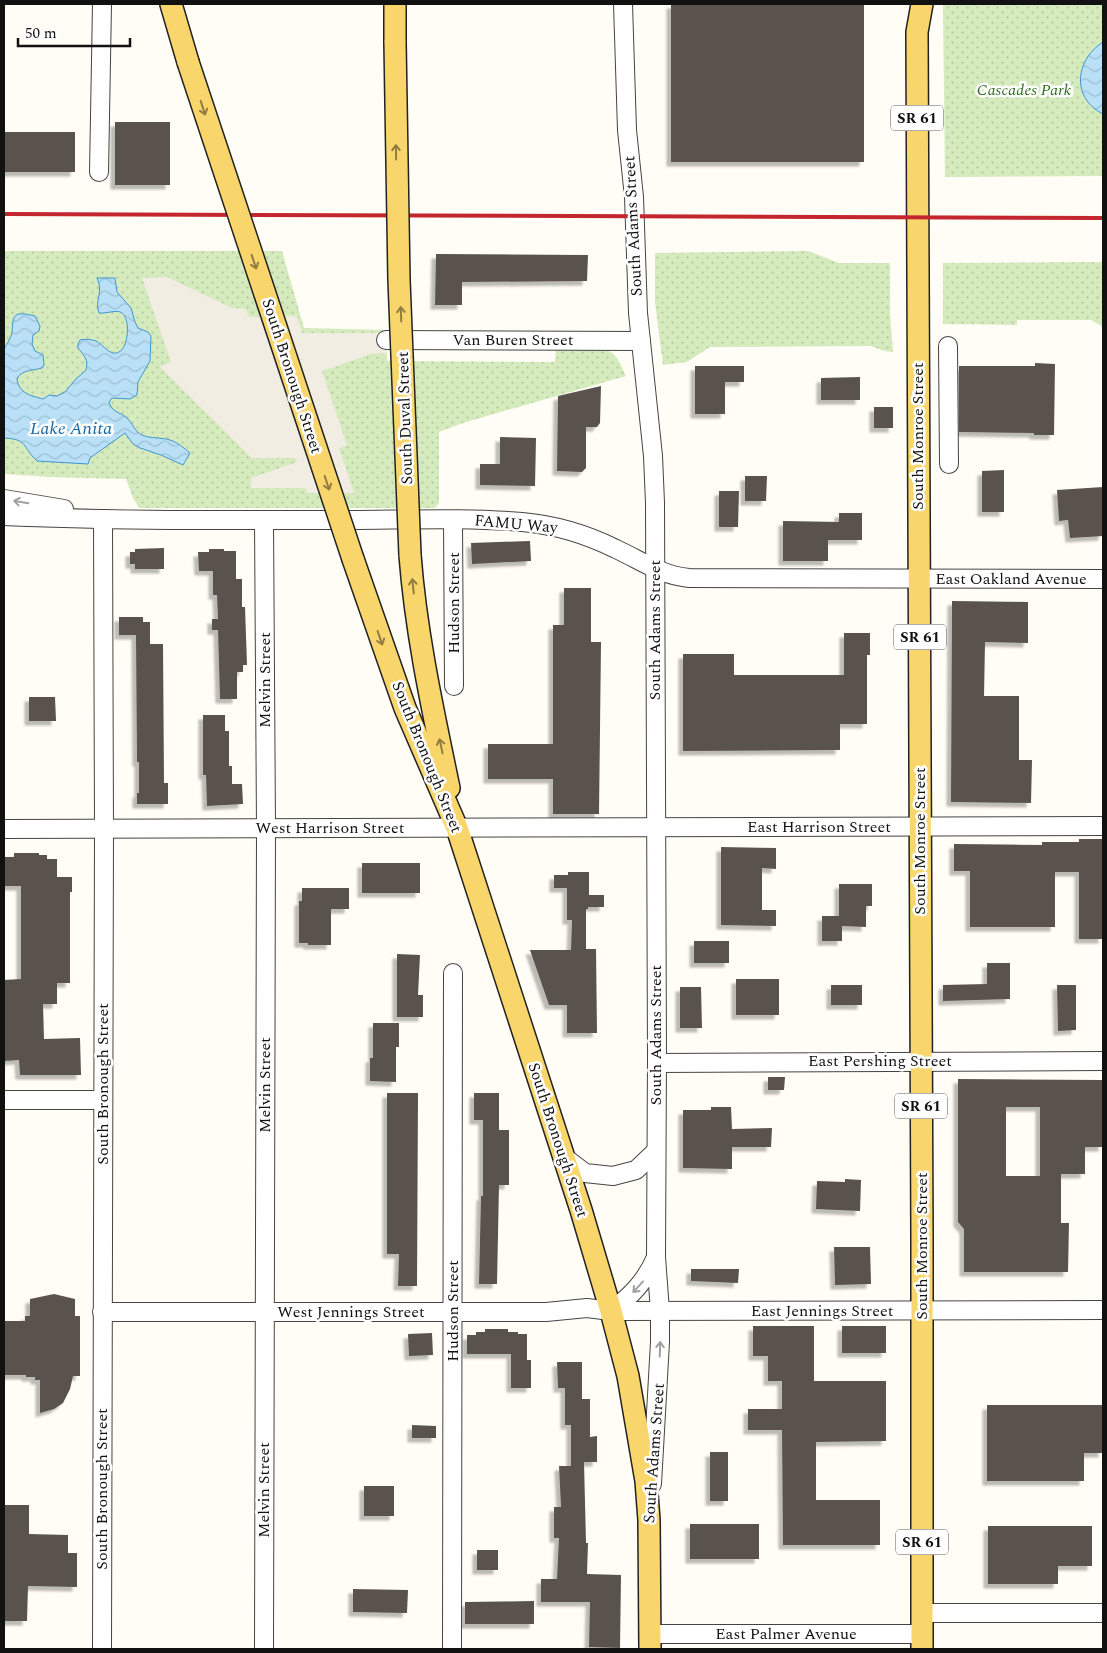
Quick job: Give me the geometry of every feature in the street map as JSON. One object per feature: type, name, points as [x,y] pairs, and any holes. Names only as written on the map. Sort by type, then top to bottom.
[{"type":"main road","name":"South Bronough Street","points":[[171,4],[188,62],[353,559],[405,708],[458,828],[564,1157],[611,1311],[628,1376],[646,1481],[649,1520]]},
{"type":"main road","name":"South Duval Street","points":[[395,4],[399,280],[410,555],[425,670],[458,828]]},
{"type":"main road","name":"South Monroe Street","points":[[911,4],[917,32]]},
{"type":"main road","name":"South Monroe Street","points":[[922,4],[917,32],[922,1632]]},
{"type":"main road","name":"South Adams Street","points":[[649,1520],[650,1641]]},
{"type":"street","points":[[100,172],[102,4]]},
{"type":"street","name":"South Adams Street","points":[[623,4],[627,130],[634,197],[636,284],[653,456],[655,569],[656,1257],[660,1311],[657,1412],[649,1520]]},
{"type":"street","name":"Van Buren Street","points":[[386,340],[641,340]]},
{"type":"street","points":[[948,346],[949,464]]},
{"type":"street","name":"FAMU Way","points":[[4,499],[103,519]]},
{"type":"street","name":"FAMU Way","points":[[4,516],[144,520],[453,520],[522,522],[559,527],[597,540],[669,575],[689,578],[919,579]]},
{"type":"street","name":"South Bronough Street","points":[[102,1649],[103,519]]},
{"type":"street","name":"Melvin Street","points":[[264,520],[266,828],[264,1649]]},
{"type":"street","name":"Hudson Street","points":[[453,520],[454,686]]},
{"type":"street","name":"East Oakland Avenue","points":[[919,579],[1103,579]]},
{"type":"street","name":"East Harrison Street","points":[[655,828],[1103,826]]},
{"type":"street","name":"West Harrison Street","points":[[4,829],[655,828]]},
{"type":"street","name":"Hudson Street","points":[[452,1649],[453,973]]},
{"type":"street","name":"East Pershing Street","points":[[657,1063],[1103,1061]]},
{"type":"street","points":[[4,1100],[103,1100]]},
{"type":"street","points":[[564,1157],[585,1173],[613,1176],[636,1170],[656,1151]]},
{"type":"street","name":"South Adams Street","points":[[611,1311],[628,1298],[642,1283],[651,1270],[656,1257]]},
{"type":"street","name":"West Jennings Street","points":[[102,1312],[546,1312],[586,1308],[611,1311],[660,1311]]},
{"type":"street","name":"East Jennings Street","points":[[660,1311],[1103,1310]]},
{"type":"street","name":"East Palmer Avenue","points":[[650,1641],[922,1632],[1103,1613]]},
{"type":"green space","name":"Cascades Park","points":[[943,4],[1103,4],[1103,176],[945,177]]},
{"type":"green space","points":[[4,251],[282,251],[304,328],[386,330],[387,361],[555,362],[556,349],[602,349],[615,355],[626,376],[466,422],[439,432],[439,503],[435,508],[139,508],[126,479],[4,474]]},
{"type":"green space","points":[[808,251],[839,263],[890,263],[890,314],[893,352],[871,346],[710,347],[687,362],[663,365],[655,302],[655,253]]},
{"type":"green space","points":[[1103,262],[1103,327],[1091,320],[1017,320],[1017,325],[943,324],[943,263]]},
{"type":"shaded area","points":[[167,277],[232,308],[246,309],[249,317],[297,316],[302,333],[386,333],[386,353],[371,354],[322,371],[347,445],[339,448],[354,493],[307,493],[305,488],[251,488],[251,478],[297,462],[296,458],[252,458],[160,367],[171,362],[142,278]]},
{"type":"water","points":[[1103,42],[1103,114],[1086,99],[1080,79],[1082,68],[1087,59]]},
{"type":"water","name":"Lake Anita","points":[[97,278],[115,278],[117,292],[131,308],[138,328],[148,332],[151,336],[150,361],[138,382],[137,395],[130,399],[112,398],[109,402],[110,405],[114,410],[126,417],[142,435],[170,440],[188,451],[190,453],[183,465],[140,448],[133,444],[125,433],[90,458],[88,464],[37,461],[21,442],[4,438],[4,349],[12,333],[13,320],[16,315],[35,316],[40,326],[39,331],[33,335],[32,344],[35,351],[43,355],[44,365],[42,368],[22,373],[17,378],[20,387],[34,397],[43,399],[49,395],[57,396],[65,392],[86,370],[86,360],[78,348],[80,340],[96,341],[113,353],[119,352],[125,345],[127,321],[122,313],[99,313],[100,288]]},
{"type":"building","points":[[671,4],[864,4],[864,162],[671,162]]},
{"type":"building","points":[[115,122],[170,122],[170,185],[115,185]]},
{"type":"building","points":[[4,132],[75,132],[75,172],[4,172]]},
{"type":"building","points":[[436,254],[588,255],[587,281],[462,282],[462,305],[435,305]]},
{"type":"building","points":[[1035,363],[1055,364],[1054,435],[959,432],[959,366],[1035,366]]},
{"type":"building","points":[[695,366],[744,366],[744,382],[725,382],[725,414],[695,414]]},
{"type":"building","points":[[860,377],[860,400],[821,400],[821,378]]},
{"type":"building","points":[[601,386],[600,423],[597,427],[586,427],[586,468],[582,472],[557,471],[558,396]]},
{"type":"building","points":[[874,407],[893,407],[893,428],[874,428]]},
{"type":"building","points":[[500,437],[536,438],[535,486],[480,485],[480,464],[500,464]]},
{"type":"building","points":[[1004,470],[1004,512],[982,512],[982,471]]},
{"type":"building","points":[[745,476],[767,476],[766,501],[745,501]]},
{"type":"building","points":[[1103,487],[1103,536],[1070,538],[1068,520],[1059,521],[1057,490]]},
{"type":"building","points":[[719,491],[739,491],[738,527],[719,527]]},
{"type":"building","points":[[839,513],[862,513],[862,540],[828,540],[828,561],[783,561],[783,521],[839,522]]},
{"type":"building","points":[[530,541],[531,561],[472,564],[471,543]]},
{"type":"building","points":[[164,548],[164,569],[135,569],[135,564],[130,564],[130,552],[135,552],[135,549]]},
{"type":"building","points":[[209,549],[236,551],[236,579],[242,579],[242,607],[245,607],[247,665],[243,665],[243,672],[237,672],[237,699],[220,699],[218,630],[212,630],[212,619],[218,619],[217,595],[213,595],[213,571],[199,571],[198,552],[209,552]]},
{"type":"building","points":[[564,588],[591,588],[591,642],[601,642],[599,814],[553,814],[553,779],[488,779],[488,744],[553,744],[553,625],[564,625]]},
{"type":"building","points":[[952,601],[1028,602],[1028,643],[985,642],[984,696],[1019,696],[1019,760],[1032,760],[1031,803],[951,802]]},
{"type":"building","points":[[119,617],[143,617],[143,622],[150,622],[150,644],[163,644],[164,783],[168,783],[168,804],[137,804],[139,762],[137,762],[136,635],[119,635]]},
{"type":"building","points":[[844,633],[870,633],[870,655],[867,655],[867,724],[840,724],[840,750],[683,751],[683,654],[734,654],[734,675],[844,675]]},
{"type":"building","points":[[29,697],[55,697],[56,721],[29,721]]},
{"type":"building","points":[[203,715],[225,715],[225,731],[229,731],[229,766],[232,766],[232,784],[242,784],[243,804],[207,806],[206,775],[203,775]]},
{"type":"building","points":[[1079,839],[1103,839],[1103,939],[1079,939],[1079,872],[1055,872],[1055,927],[970,927],[970,871],[954,871],[954,844],[1042,845],[1042,842],[1079,842]]},
{"type":"building","points":[[721,847],[776,848],[776,869],[762,868],[762,910],[776,910],[776,926],[721,925]]},
{"type":"building","points":[[14,853],[39,853],[39,855],[47,855],[47,859],[57,859],[57,877],[72,877],[72,892],[70,892],[70,983],[57,983],[57,1004],[43,1004],[44,1039],[80,1038],[81,1075],[20,1075],[19,1060],[4,1061],[4,980],[21,979],[21,886],[4,886],[4,857],[14,857]]},
{"type":"building","points":[[362,863],[420,863],[420,893],[362,893]]},
{"type":"building","points":[[568,872],[589,872],[589,895],[604,895],[604,907],[588,907],[586,909],[586,949],[596,949],[597,1033],[567,1033],[567,1005],[549,1005],[530,950],[571,950],[572,920],[567,920],[567,888],[554,888],[554,875],[568,875]]},
{"type":"building","points":[[839,884],[872,884],[872,906],[866,906],[866,927],[842,926],[842,941],[822,941],[822,916],[839,916]]},
{"type":"building","points":[[302,888],[349,888],[349,909],[331,909],[331,945],[299,943],[299,901],[302,901]]},
{"type":"building","points":[[694,941],[729,941],[729,963],[694,963]]},
{"type":"building","points":[[397,954],[420,955],[418,995],[423,995],[423,1017],[397,1017]]},
{"type":"building","points":[[987,963],[1010,963],[1010,999],[943,1001],[943,985],[987,984]]},
{"type":"building","points":[[736,979],[779,979],[779,1015],[736,1015]]},
{"type":"building","points":[[831,985],[862,985],[862,1005],[831,1005]]},
{"type":"building","points":[[1057,985],[1076,985],[1076,1030],[1058,1031]]},
{"type":"building","points":[[680,987],[701,987],[702,1028],[680,1028]]},
{"type":"building","points":[[373,1023],[399,1023],[399,1047],[396,1047],[396,1082],[370,1081],[370,1058],[373,1058]]},
{"type":"building","points":[[768,1077],[785,1077],[784,1090],[768,1090]]},
{"type":"building","points":[[958,1079],[1103,1080],[1103,1147],[1085,1147],[1085,1174],[1061,1174],[1061,1223],[1069,1223],[1068,1272],[964,1272],[964,1229],[958,1222]],"holes":[[[1006,1107],[1040,1107],[1040,1176],[1006,1176]]]},
{"type":"building","points":[[387,1093],[418,1093],[417,1286],[398,1286],[399,1254],[387,1254]]},
{"type":"building","points":[[474,1093],[499,1093],[499,1130],[509,1130],[509,1185],[499,1185],[497,1284],[479,1284],[481,1196],[483,1196],[483,1120],[474,1120]]},
{"type":"building","points":[[711,1107],[731,1107],[732,1129],[772,1128],[771,1147],[732,1147],[732,1169],[683,1168],[683,1110],[711,1110]]},
{"type":"building","points":[[845,1179],[861,1180],[860,1211],[816,1209],[817,1181],[845,1182]]},
{"type":"building","points":[[834,1247],[870,1247],[871,1284],[835,1285]]},
{"type":"building","points":[[691,1269],[739,1269],[738,1283],[691,1281]]},
{"type":"building","points":[[54,1294],[75,1299],[75,1316],[80,1316],[80,1376],[73,1376],[70,1389],[63,1403],[54,1409],[40,1413],[40,1380],[35,1380],[35,1377],[26,1377],[26,1375],[4,1375],[4,1321],[25,1321],[25,1316],[30,1316],[30,1299]]},
{"type":"building","points":[[753,1326],[814,1326],[814,1381],[886,1381],[886,1441],[816,1442],[816,1500],[880,1500],[880,1545],[783,1545],[782,1430],[748,1430],[748,1409],[782,1409],[782,1381],[768,1381],[768,1356],[753,1356]]},
{"type":"building","points":[[842,1326],[886,1326],[886,1353],[842,1353]]},
{"type":"building","points":[[485,1329],[508,1329],[508,1332],[527,1334],[527,1360],[531,1360],[531,1388],[511,1388],[511,1354],[467,1354],[467,1335],[485,1332]]},
{"type":"building","points":[[432,1333],[433,1355],[409,1356],[408,1334]]},
{"type":"building","points":[[557,1362],[582,1362],[582,1399],[590,1399],[590,1437],[597,1436],[597,1462],[584,1462],[586,1543],[588,1543],[587,1574],[621,1575],[620,1648],[589,1647],[590,1602],[541,1602],[541,1579],[557,1579],[559,1538],[554,1538],[554,1507],[561,1507],[559,1466],[571,1466],[571,1425],[565,1425],[565,1388],[558,1388]]},
{"type":"building","points":[[987,1405],[1103,1405],[1103,1453],[1084,1453],[1084,1481],[987,1481]]},
{"type":"building","points":[[412,1425],[436,1426],[436,1438],[412,1438]]},
{"type":"building","points":[[710,1452],[728,1452],[728,1501],[710,1501]]},
{"type":"building","points":[[364,1486],[394,1486],[394,1516],[364,1516]]},
{"type":"building","points":[[4,1505],[29,1505],[29,1534],[68,1535],[68,1553],[77,1553],[77,1587],[28,1586],[27,1621],[4,1621]]},
{"type":"building","points":[[690,1524],[759,1524],[759,1559],[690,1559]]},
{"type":"building","points":[[988,1526],[1092,1526],[1092,1566],[1058,1566],[1058,1584],[988,1584]]},
{"type":"building","points":[[477,1550],[498,1550],[498,1570],[477,1570]]},
{"type":"building","points":[[353,1589],[408,1590],[407,1613],[353,1612]]},
{"type":"building","points":[[534,1601],[534,1624],[465,1624],[465,1602]]},
{"type":"railway","points":[[4,214],[1103,218]]}]
